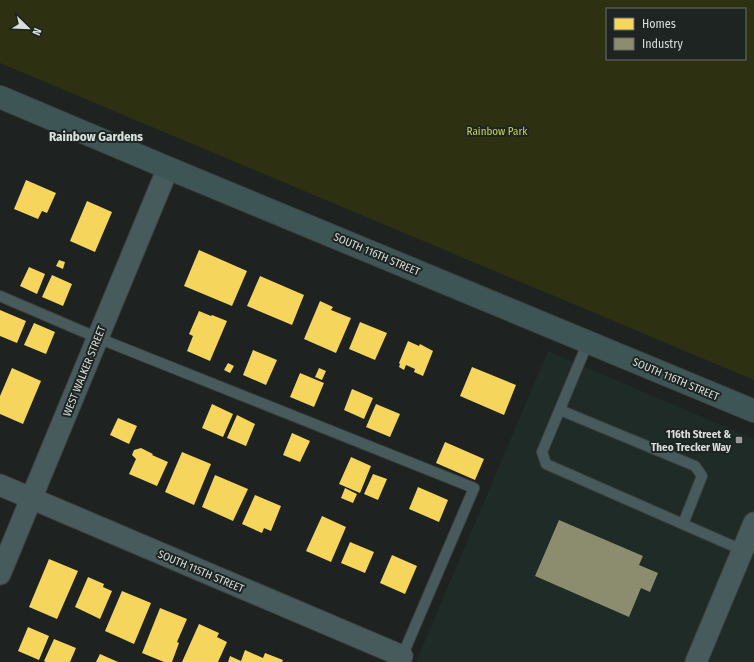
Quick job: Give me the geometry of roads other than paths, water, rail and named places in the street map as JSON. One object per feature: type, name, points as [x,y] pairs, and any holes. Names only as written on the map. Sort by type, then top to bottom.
[{"type":"street","name":"SOUTH 116TH STREET","points":[[0,97],[754,411]]},
{"type":"street","name":"WEST WALKER STREET","points":[[0,574],[168,168]]},
{"type":"street","name":"SOUTH 115TH STREET","points":[[0,485],[401,659]]},
{"type":"street","points":[[696,662],[754,523]]},
{"type":"lane","points":[[0,296],[98,338],[474,488],[401,659]]},
{"type":"lane","points":[[588,342],[542,452],[546,464],[742,550]]},
{"type":"lane","points":[[560,410],[695,466],[702,476],[683,524]]},
{"type":"place","name":"116th Street & Theo Trecker Way","points":[[739,440]]},
{"type":"district","name":"Rainbow Gardens","points":[[96,136]]},
{"type":"park label","name":"Rainbow Park","points":[[497,131]]}]
